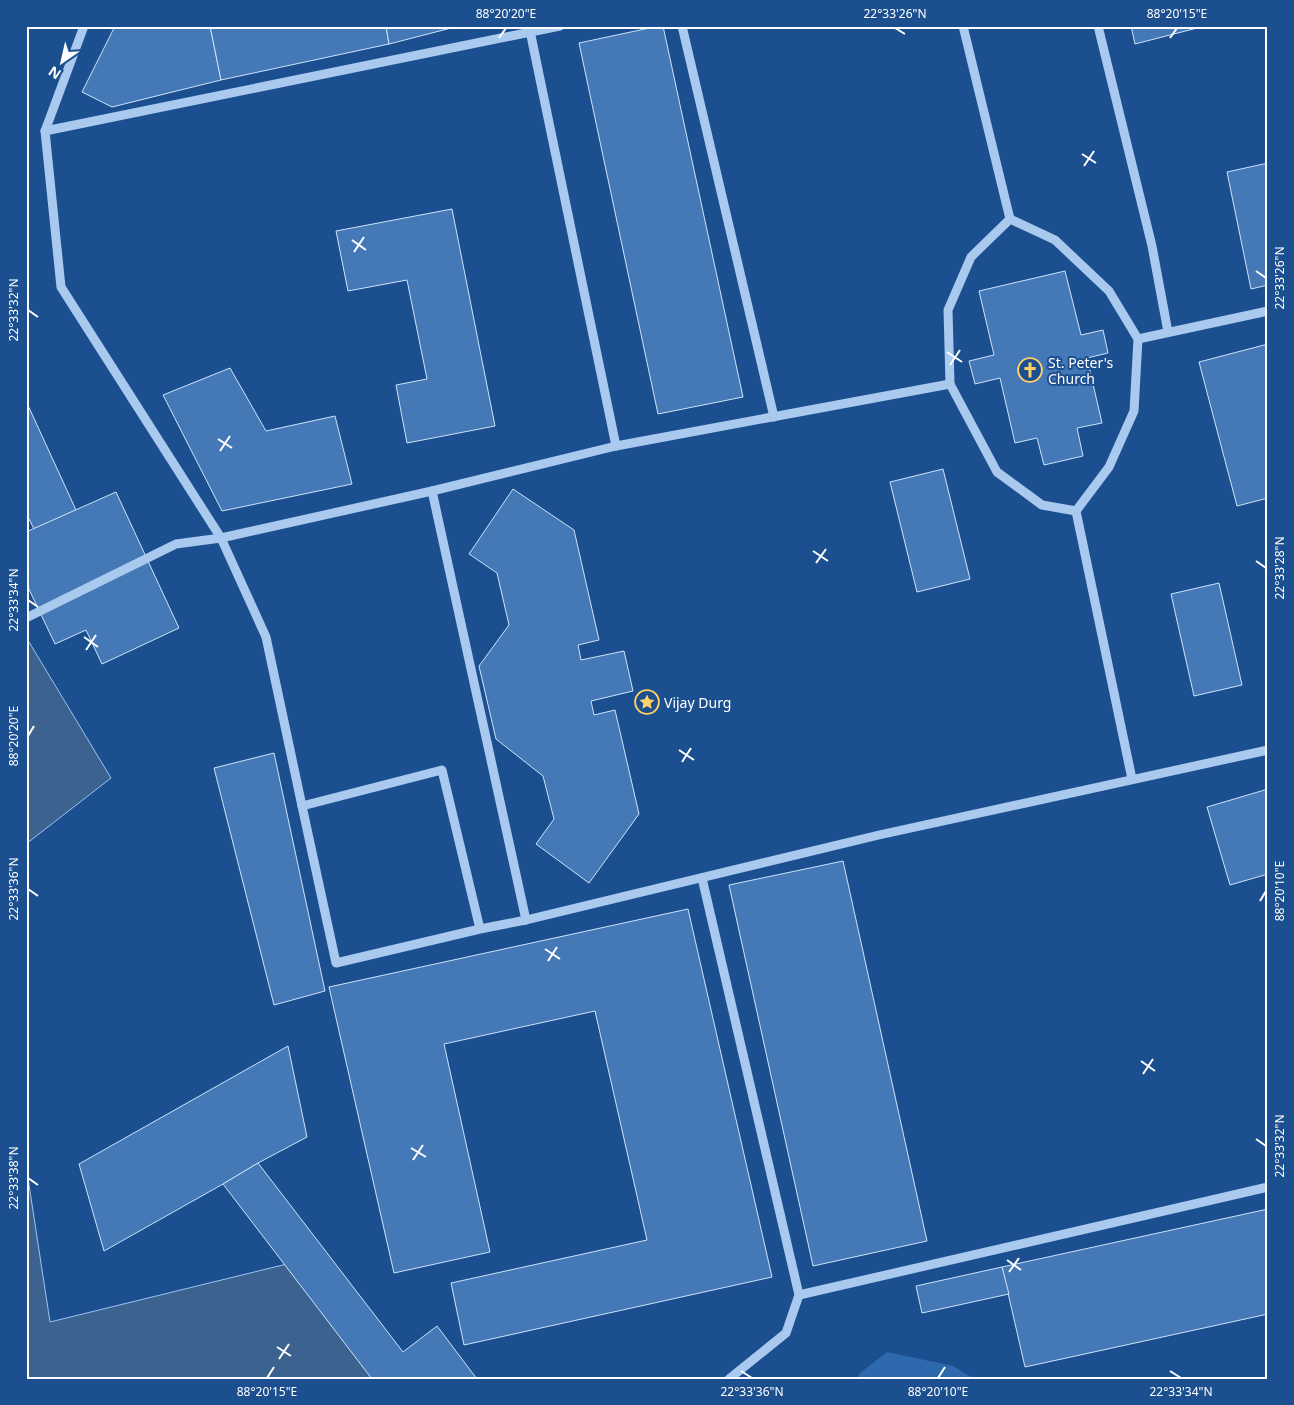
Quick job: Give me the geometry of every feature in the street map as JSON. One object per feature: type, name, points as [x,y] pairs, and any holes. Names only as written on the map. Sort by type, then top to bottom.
[{"type":"lane","points":[[84,26],[45,131],[62,287],[221,538],[266,637],[336,963],[526,920],[879,835],[1268,750]]},
{"type":"lane","points":[[45,131],[530,29],[560,26]]},
{"type":"lane","points":[[682,26],[774,417]]},
{"type":"lane","points":[[963,26],[1010,219]]},
{"type":"lane","points":[[1098,26],[1152,246],[1168,332]]},
{"type":"lane","points":[[530,29],[616,446]]},
{"type":"lane","points":[[1010,219],[1055,240],[1109,291],[1138,339],[1134,411],[1109,468],[1076,511],[1132,779]]},
{"type":"lane","points":[[1010,219],[971,257],[948,310],[950,384],[997,472],[1042,505],[1076,511]]},
{"type":"lane","points":[[1138,339],[1268,311]]},
{"type":"lane","points":[[26,618],[176,544],[221,538],[432,491],[616,446],[950,384]]},
{"type":"lane","points":[[432,491],[526,920]]},
{"type":"lane","points":[[302,806],[442,770],[480,929]]},
{"type":"lane","points":[[702,878],[799,1295],[786,1333],[729,1379]]},
{"type":"lane","points":[[799,1295],[1268,1187]]},
{"type":"shaded area","points":[[26,637],[111,778],[26,844]]},
{"type":"shaded area","points":[[26,1165],[50,1322],[291,1263],[378,1379],[26,1379]]},
{"type":"shaded area","points":[[887,1352],[953,1366],[974,1379],[857,1379],[860,1373]]},
{"type":"building","points":[[115,26],[210,26],[221,80],[112,107],[82,92]]},
{"type":"building","points":[[210,26],[386,26],[389,44],[221,80]]},
{"type":"building","points":[[386,26],[459,26],[389,44]]},
{"type":"building","points":[[663,26],[743,397],[658,414],[579,43]]},
{"type":"building","points":[[1131,26],[1205,26],[1135,44]]},
{"type":"building","points":[[1268,163],[1268,285],[1251,289],[1227,172]]},
{"type":"building","points":[[452,209],[495,426],[407,443],[396,385],[427,379],[407,280],[348,291],[336,231]]},
{"type":"building","name":"St. Peter's Church","points":[[1065,271],[1081,335],[1103,330],[1108,353],[1087,358],[1102,423],[1077,428],[1083,456],[1044,465],[1037,438],[1015,443],[1000,378],[975,384],[969,361],[994,355],[979,291]]},
{"type":"building","points":[[1268,344],[1268,498],[1237,506],[1199,362]]},
{"type":"building","points":[[230,368],[266,431],[335,416],[352,484],[222,511],[163,395]]},
{"type":"building","points":[[26,401],[76,510],[34,529],[26,513]]},
{"type":"building","points":[[943,469],[970,579],[917,592],[890,482]]},
{"type":"building","points":[[513,489],[574,530],[599,640],[578,645],[581,660],[624,651],[633,691],[591,701],[594,715],[615,710],[639,814],[589,883],[536,844],[554,819],[543,776],[496,739],[479,666],[509,625],[497,573],[469,554]]},
{"type":"building","points":[[116,492],[179,628],[102,664],[86,630],[55,644],[26,583],[26,532]]},
{"type":"building","points":[[1219,583],[1242,685],[1194,696],[1171,594]]},
{"type":"building","points":[[274,753],[325,991],[274,1005],[214,768]]},
{"type":"building","points":[[1268,789],[1268,874],[1230,885],[1207,807]]},
{"type":"building","points":[[843,861],[927,1241],[813,1266],[729,885]]},
{"type":"building","points":[[688,909],[772,1277],[464,1345],[451,1283],[647,1240],[595,1011],[444,1044],[490,1252],[394,1273],[329,987]]},
{"type":"building","points":[[288,1046],[307,1137],[104,1251],[79,1164]]},
{"type":"building","points":[[258,1163],[403,1352],[437,1326],[477,1379],[372,1379],[223,1184]]},
{"type":"building","points":[[1268,1209],[1268,1314],[1025,1367],[1002,1267]]},
{"type":"building","points":[[1002,1267],[1009,1294],[922,1313],[916,1286]]},
{"type":"place","name":"St. Peter's Church","points":[[1030,370]]},
{"type":"place","name":"Vijay Durg","points":[[647,702]]}]
